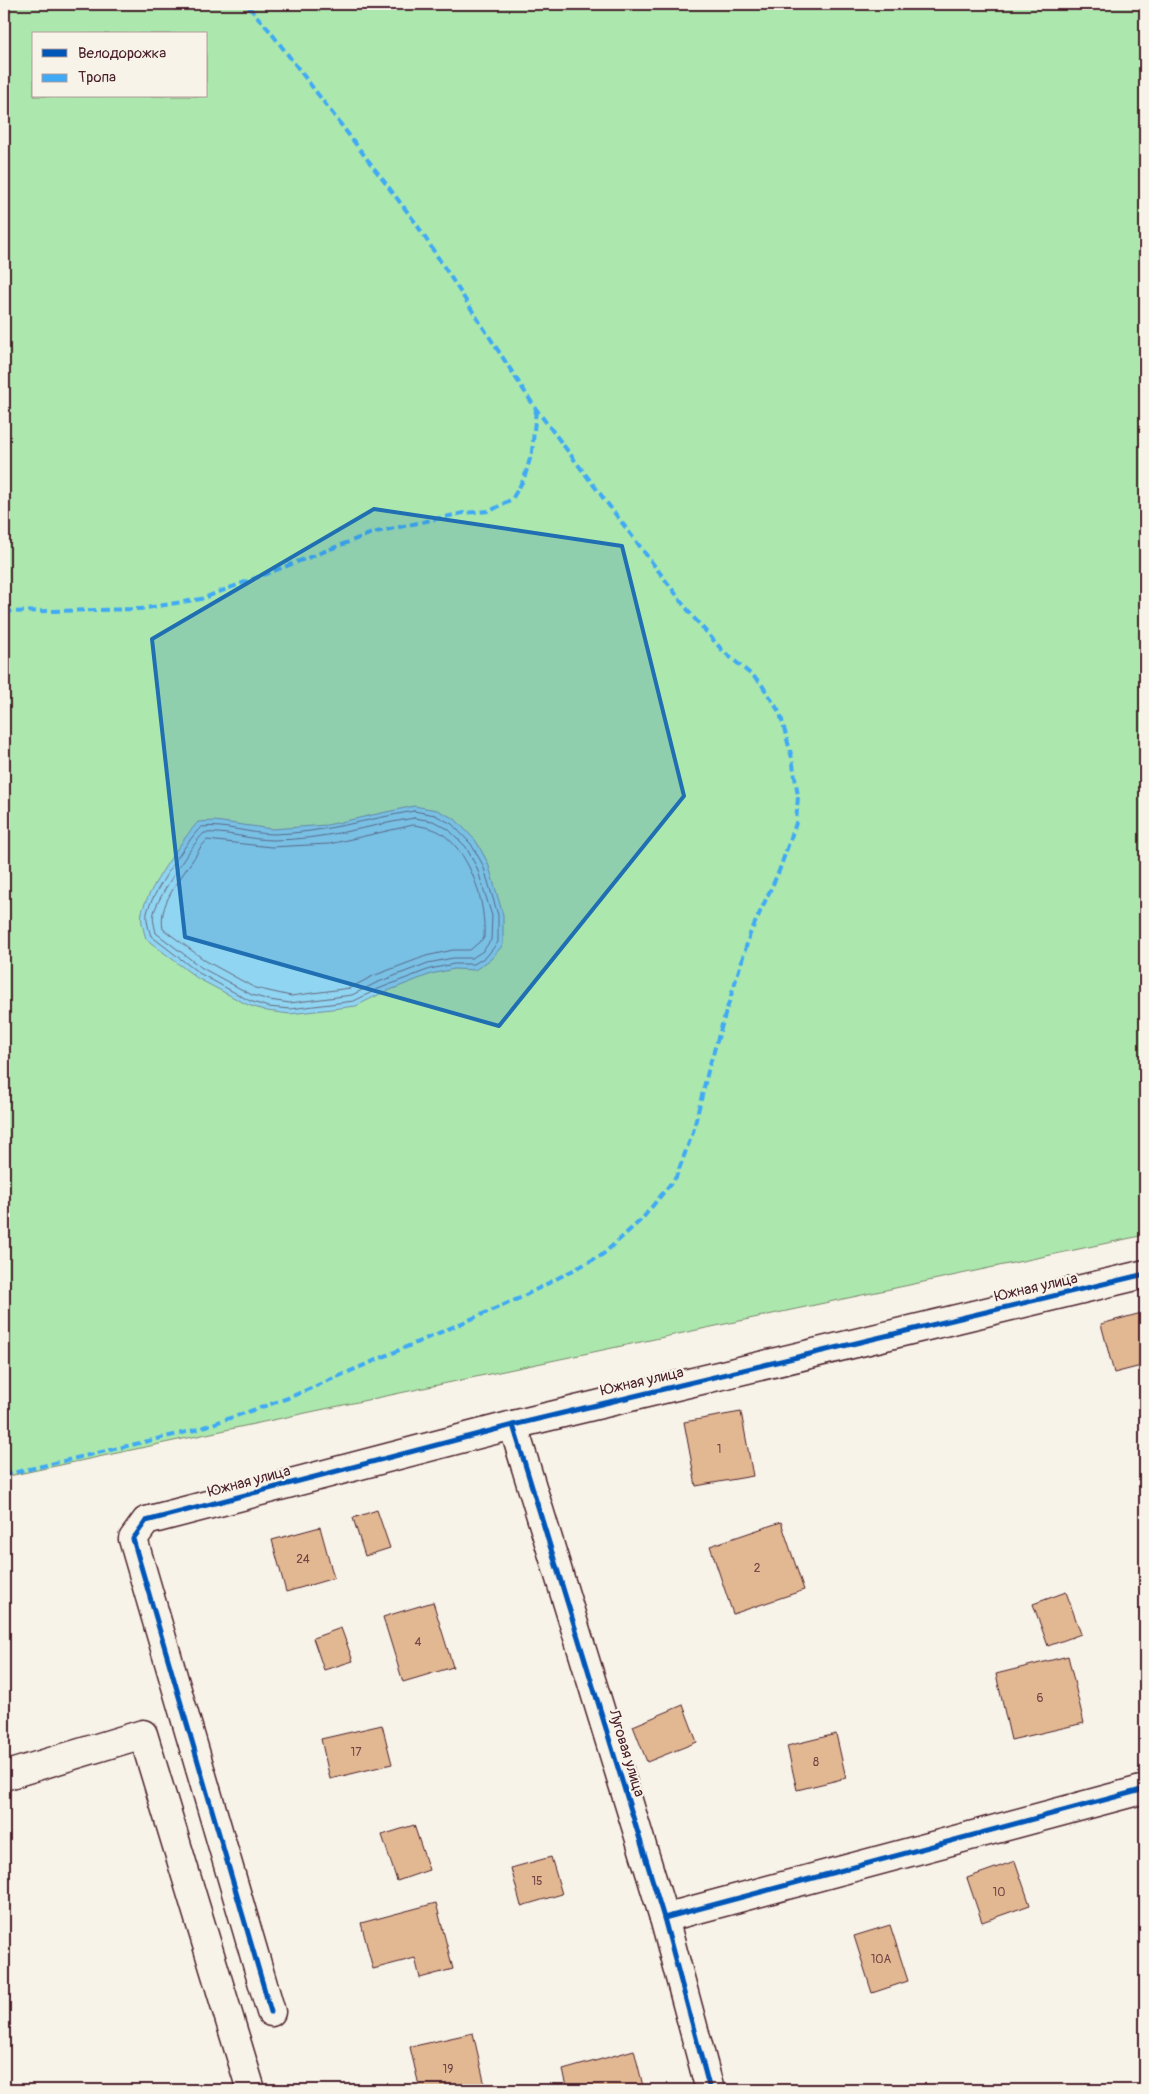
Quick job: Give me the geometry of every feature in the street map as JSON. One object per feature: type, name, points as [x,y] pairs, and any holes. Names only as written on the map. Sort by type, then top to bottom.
[{"type":"street","name":"Южная улица","points":[[271,2012],[133,1539],[146,1521],[513,1425],[1145,1274]]},
{"type":"street","name":"Луговая улица","points":[[513,1425],[664,1918],[710,2090]]},
{"type":"street","points":[[4,1776],[143,1734],[251,2090]]},
{"type":"street","points":[[664,1918],[1145,1788]]},
{"type":"highlighted area","points":[[374,509],[622,546],[684,796],[499,1026],[185,937],[152,639]]},
{"type":"green space","points":[[4,4],[1145,4],[1145,1235],[4,1477]]},
{"type":"water","points":[[414,806],[437,810],[455,819],[476,841],[488,863],[503,915],[503,945],[491,959],[475,970],[454,969],[431,974],[380,994],[356,1006],[290,1014],[267,1011],[248,1005],[197,978],[146,939],[142,918],[145,903],[166,865],[198,822],[215,821],[272,829],[327,825]]},
{"type":"building","points":[[1145,1312],[1145,1365],[1114,1373],[1101,1324]]},
{"type":"building","points":[[741,1412],[753,1476],[696,1486],[684,1422]]},
{"type":"building","points":[[377,1510],[390,1548],[365,1556],[353,1518]]},
{"type":"building","points":[[781,1522],[804,1590],[733,1614],[710,1546]]},
{"type":"building","points":[[320,1527],[334,1578],[286,1592],[272,1540]]},
{"type":"building","points":[[1066,1592],[1081,1634],[1048,1646],[1033,1604]]},
{"type":"building","points":[[433,1602],[453,1667],[403,1682],[383,1617]]},
{"type":"building","points":[[341,1628],[353,1661],[324,1670],[313,1638]]},
{"type":"building","points":[[1068,1656],[1084,1723],[1011,1740],[996,1674]]},
{"type":"building","points":[[683,1705],[697,1742],[647,1762],[633,1726]]},
{"type":"building","points":[[382,1725],[392,1764],[330,1779],[321,1739]]},
{"type":"building","points":[[836,1734],[846,1778],[797,1790],[787,1746]]},
{"type":"building","points":[[414,1825],[429,1870],[397,1881],[382,1835]]},
{"type":"building","points":[[551,1857],[562,1894],[521,1906],[511,1868]]},
{"type":"building","points":[[1015,1861],[1030,1905],[982,1922],[967,1878]]},
{"type":"building","points":[[436,1903],[453,1969],[420,1978],[415,1958],[373,1969],[361,1923]]},
{"type":"building","points":[[890,1925],[908,1981],[872,1993],[854,1936]]},
{"type":"building","points":[[473,2033],[486,2090],[420,2090],[410,2047]]},
{"type":"building","points":[[634,2050],[644,2090],[568,2090],[563,2070]]},
{"type":"marked path","points":[[4,1475],[195,1430],[288,1398],[520,1298],[602,1255],[642,1219],[676,1177],[693,1132],[709,1067],[750,934],[779,871],[796,823],[798,796],[792,758],[780,713],[760,682],[723,651],[694,618],[536,409],[415,222],[269,30],[246,4]]},
{"type":"marked path","points":[[4,612],[140,609],[201,599],[372,533],[463,513],[490,511],[512,499],[524,479],[532,452],[536,409]]},
{"type":"cycle path","points":[[271,2012],[133,1539],[146,1521],[513,1425],[1145,1274]]},
{"type":"cycle path","points":[[513,1425],[664,1918],[710,2090]]},
{"type":"cycle path","points":[[664,1918],[1145,1789]]}]
